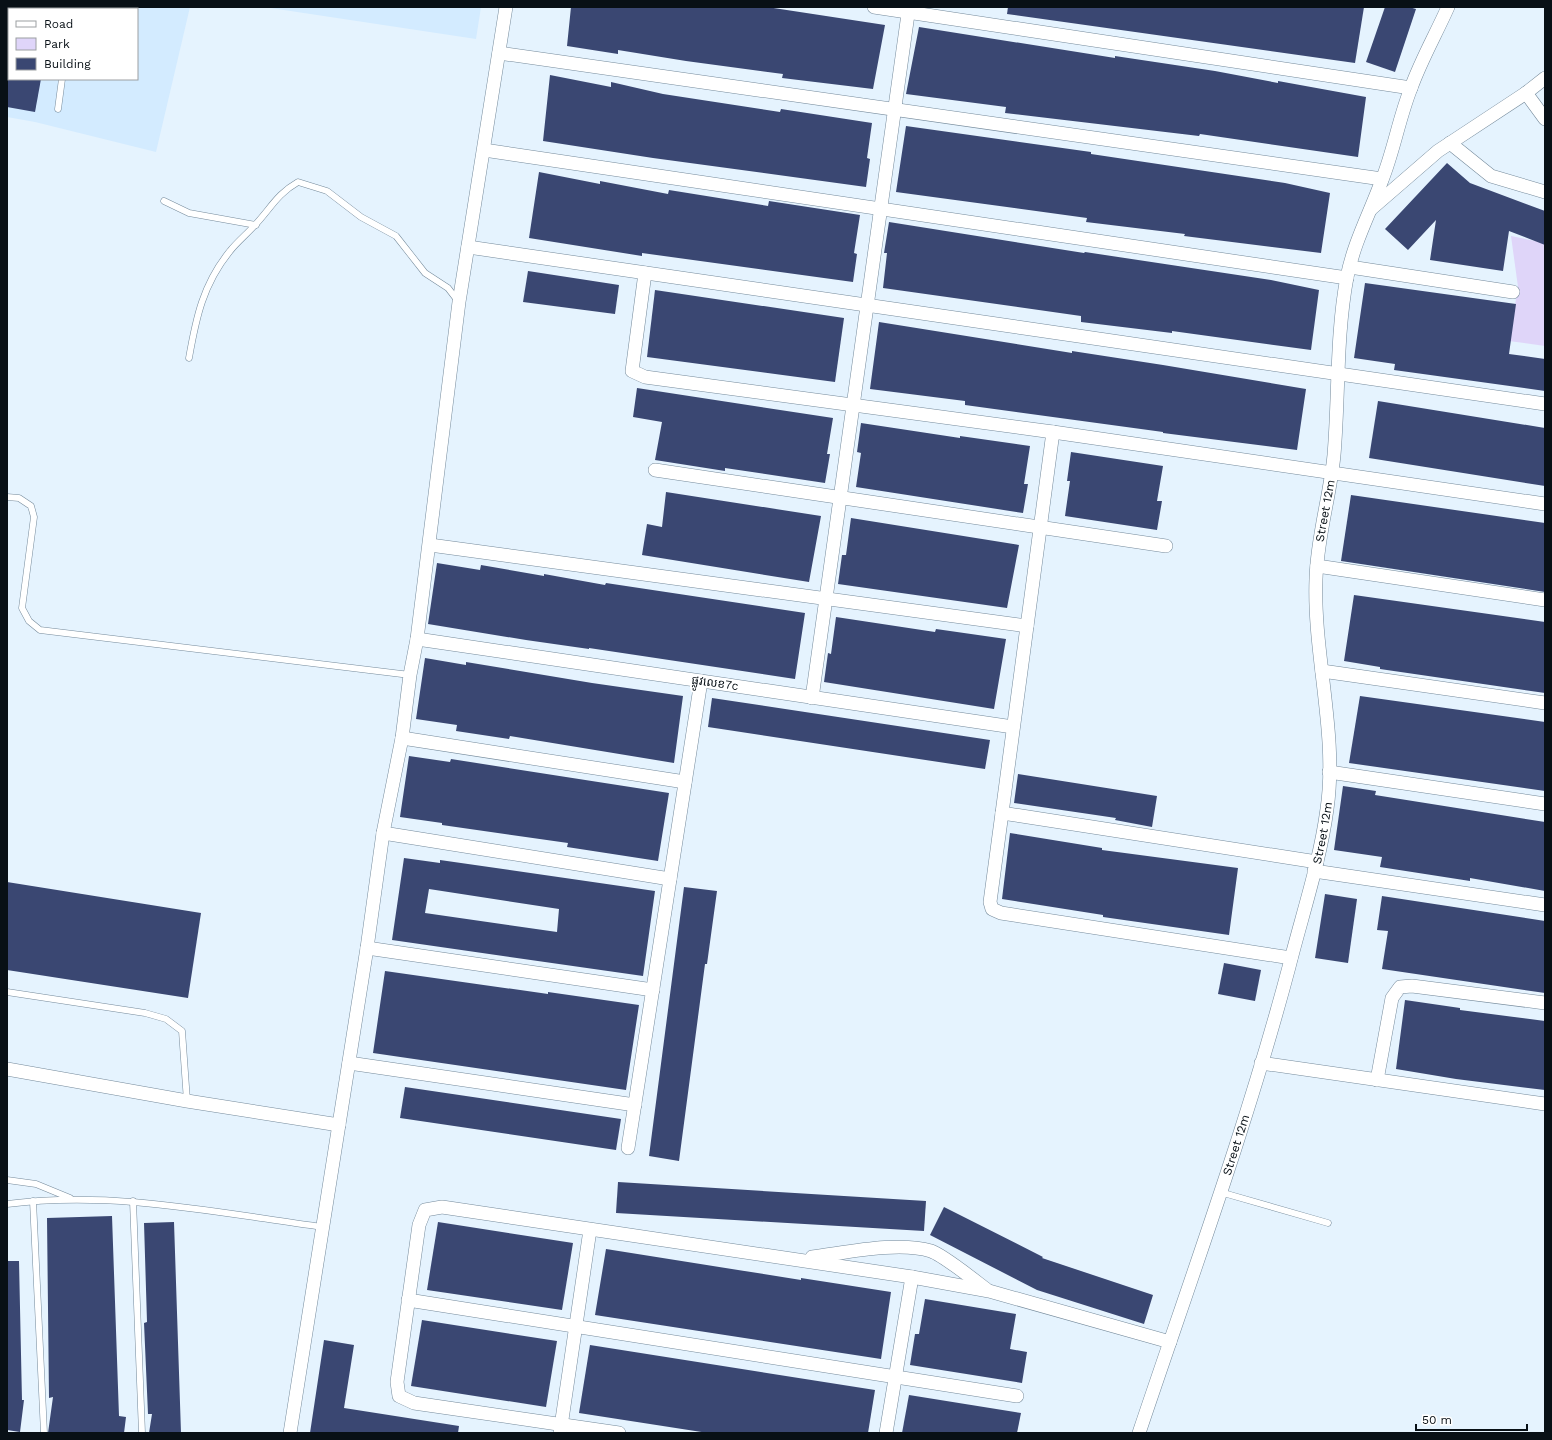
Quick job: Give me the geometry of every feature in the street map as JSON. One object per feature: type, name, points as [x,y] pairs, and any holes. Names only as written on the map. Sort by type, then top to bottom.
[{"type":"street","points":[[290,1433],[384,832],[402,738],[410,675],[417,639],[430,545],[459,302],[506,7]]},
{"type":"street","points":[[874,7],[909,10],[1411,88]]},
{"type":"street","name":"Street 12m","points":[[1139,1433],[1220,1192],[1261,1063],[1316,867],[1328,803],[1329,772],[1322,671],[1316,618],[1317,566],[1334,453],[1339,342],[1348,272],[1360,230],[1382,179],[1411,88],[1448,7]]},
{"type":"street","points":[[812,698],[909,10]]},
{"type":"street","points":[[499,53],[1382,179]]},
{"type":"street","points":[[1368,211],[1438,151],[1526,93],[1545,78]]},
{"type":"street","points":[[1526,93],[1545,119]]},
{"type":"street","points":[[1450,143],[1490,176],[1545,192]]},
{"type":"street","points":[[484,150],[881,208],[1348,272],[1513,292]]},
{"type":"street","points":[[468,247],[1337,375],[1545,404]]},
{"type":"street","points":[[645,273],[632,371],[645,377],[1053,432],[1331,474],[1545,504]]},
{"type":"street","points":[[1053,432],[990,902],[992,909],[1001,913],[1291,958]]},
{"type":"street","points":[[655,470],[1166,546]]},
{"type":"street","points":[[430,545],[1027,626]]},
{"type":"street","points":[[1317,566],[1545,600]]},
{"type":"street","name":"ផ្លូវលេខ7c","points":[[417,639],[1013,727]]},
{"type":"street","points":[[1322,671],[1545,703]]},
{"type":"street","points":[[628,1148],[701,681]]},
{"type":"street","points":[[402,738],[685,782]]},
{"type":"street","points":[[1329,772],[1545,804]]},
{"type":"street","points":[[1002,812],[1316,867],[1545,905]]},
{"type":"street","points":[[384,832],[670,879]]},
{"type":"street","points":[[367,948],[653,990]]},
{"type":"street","points":[[1377,1080],[1392,998],[1400,988],[1412,986],[1545,1003]]},
{"type":"street","points":[[349,1063],[634,1105]]},
{"type":"street","points":[[1261,1063],[1545,1104]]},
{"type":"street","points":[[7,1069],[187,1101],[339,1125]]},
{"type":"street","points":[[619,1433],[560,1428],[414,1403],[399,1396],[397,1382],[408,1300],[419,1225],[425,1210],[442,1207],[590,1230],[912,1276],[989,1291],[1170,1342]]},
{"type":"street","points":[[560,1428],[590,1230]]},
{"type":"street","points":[[799,1259],[873,1249],[910,1248],[931,1251],[989,1291]]},
{"type":"street","points":[[886,1433],[912,1276]]},
{"type":"street","points":[[408,1300],[1017,1396]]},
{"type":"lane","points":[[58,109],[62,80]]},
{"type":"lane","points":[[189,358],[195,320],[206,289],[229,252],[256,225],[284,190],[298,182],[327,191],[361,216],[396,236],[426,273],[448,288],[459,302]]},
{"type":"lane","points":[[164,201],[189,213],[256,225]]},
{"type":"lane","points":[[7,497],[19,498],[31,506],[34,517],[22,608],[29,621],[40,630],[410,675]]},
{"type":"lane","points":[[7,992],[145,1013],[166,1018],[182,1031],[187,1101]]},
{"type":"lane","points":[[7,1180],[36,1184],[73,1200]]},
{"type":"lane","points":[[1220,1192],[1328,1223]]},
{"type":"lane","points":[[7,1204],[33,1201],[73,1200],[133,1201],[323,1227]]},
{"type":"lane","points":[[33,1201],[44,1433]]},
{"type":"lane","points":[[133,1201],[142,1433]]},
{"type":"shaded area","points":[[7,7],[190,7],[156,152],[35,122],[7,117]]},
{"type":"shaded area","points":[[264,7],[481,7],[476,39]]},
{"type":"green space","points":[[1511,236],[1545,243],[1545,346],[1509,341],[1518,287]]},
{"type":"building","points":[[571,7],[767,7],[885,25],[873,89],[782,78],[783,74],[618,50],[618,54],[567,46]]},
{"type":"building","points":[[1008,7],[1364,7],[1355,63],[1007,14]]},
{"type":"building","points":[[1385,7],[1409,7],[1416,9],[1395,72],[1366,62]]},
{"type":"building","points":[[919,27],[1115,58],[1115,56],[1215,71],[1366,97],[1358,157],[1200,134],[1199,136],[1005,113],[1006,107],[906,94]]},
{"type":"building","points":[[550,75],[611,87],[611,82],[663,94],[780,112],[781,109],[872,123],[867,158],[870,159],[866,187],[653,158],[543,141]]},
{"type":"building","points":[[7,79],[41,80],[35,112],[7,107]]},
{"type":"building","points":[[906,126],[1091,152],[1091,154],[1285,183],[1330,193],[1321,253],[1086,222],[1087,218],[896,192]]},
{"type":"building","points":[[1447,163],[1470,183],[1545,211],[1545,245],[1509,231],[1503,271],[1430,260],[1436,220],[1408,250],[1385,229]]},
{"type":"building","points":[[539,172],[600,184],[600,181],[668,194],[669,190],[768,206],[769,201],[860,215],[854,253],[857,254],[853,282],[642,253],[642,256],[529,238]]},
{"type":"building","points":[[889,222],[1084,253],[1271,280],[1319,290],[1311,350],[1172,331],[1172,333],[1081,322],[1081,316],[883,288],[887,253],[884,253]]},
{"type":"building","points":[[528,271],[619,285],[615,314],[523,302]]},
{"type":"building","points":[[1365,283],[1516,304],[1509,354],[1545,359],[1545,391],[1394,370],[1395,364],[1354,358]]},
{"type":"building","points":[[655,290],[844,318],[835,382],[647,357]]},
{"type":"building","points":[[879,322],[1072,353],[1072,351],[1163,365],[1306,389],[1297,450],[965,405],[965,401],[870,389]]},
{"type":"building","points":[[637,388],[833,418],[827,454],[830,454],[825,483],[725,468],[725,471],[655,460],[662,422],[633,417]]},
{"type":"building","points":[[1378,401],[1545,428],[1545,486],[1369,458]]},
{"type":"building","points":[[861,423],[960,438],[960,436],[1030,446],[1024,484],[1028,484],[1023,513],[856,487],[861,453],[857,452]]},
{"type":"building","points":[[1071,452],[1163,466],[1157,501],[1162,501],[1157,530],[1065,516],[1070,481],[1067,481]]},
{"type":"building","points":[[666,492],[821,516],[809,582],[642,555],[647,524],[662,527]]},
{"type":"building","points":[[1351,495],[1545,523],[1545,592],[1341,561]]},
{"type":"building","points":[[851,518],[1019,545],[1007,608],[838,584],[842,555],[846,555]]},
{"type":"building","points":[[437,563],[480,570],[481,565],[544,576],[544,574],[605,585],[606,583],[805,613],[795,679],[526,640],[428,624]]},
{"type":"building","points":[[1354,595],[1545,622],[1545,693],[1380,669],[1380,667],[1344,661]]},
{"type":"building","points":[[836,617],[935,632],[936,629],[1006,639],[994,709],[824,682],[828,653],[831,654]]},
{"type":"building","points":[[425,658],[466,665],[466,662],[592,683],[683,696],[674,763],[510,736],[509,739],[456,731],[457,725],[416,719]]},
{"type":"building","points":[[1360,696],[1545,722],[1545,791],[1349,763]]},
{"type":"building","points":[[712,698],[990,740],[985,769],[708,727]]},
{"type":"building","points":[[409,756],[450,762],[451,759],[669,793],[658,861],[567,847],[568,843],[442,825],[442,823],[400,817]]},
{"type":"building","points":[[1018,774],[1157,796],[1152,827],[1115,820],[1116,818],[1014,803]]},
{"type":"building","points":[[1343,786],[1376,791],[1375,795],[1545,822],[1545,891],[1470,878],[1470,881],[1380,867],[1382,857],[1334,850]]},
{"type":"building","points":[[1010,833],[1102,848],[1102,850],[1238,868],[1229,935],[1103,917],[1103,915],[1002,899]]},
{"type":"building","points":[[404,858],[440,863],[440,860],[655,891],[643,976],[392,940]],"holes":[[[429,889],[559,909],[557,932],[425,913]]]},
{"type":"building","points":[[7,882],[201,913],[188,998],[7,970]]},
{"type":"building","points":[[684,887],[717,891],[707,964],[705,964],[679,1161],[649,1156]]},
{"type":"building","points":[[1325,894],[1357,899],[1348,963],[1315,958]]},
{"type":"building","points":[[1382,896],[1545,921],[1545,993],[1382,969],[1388,931],[1377,930]]},
{"type":"building","points":[[1224,963],[1261,970],[1255,1001],[1218,994]]},
{"type":"building","points":[[385,971],[639,1005],[626,1090],[373,1053]]},
{"type":"building","points":[[1405,1000],[1460,1008],[1460,1010],[1545,1021],[1545,1090],[1456,1079],[1396,1069]]},
{"type":"building","points":[[405,1087],[621,1119],[616,1150],[400,1118]]},
{"type":"building","points":[[618,1182],[926,1201],[924,1231],[616,1213]]},
{"type":"building","points":[[944,1207],[1043,1257],[1042,1258],[1153,1295],[1144,1324],[1037,1290],[930,1235]]},
{"type":"building","points":[[112,1216],[119,1416],[126,1417],[124,1433],[48,1433],[53,1397],[49,1398],[47,1218]]},
{"type":"building","points":[[174,1222],[181,1433],[149,1433],[152,1414],[148,1414],[144,1323],[147,1322],[144,1223]]},
{"type":"building","points":[[438,1222],[573,1243],[562,1310],[427,1290]]},
{"type":"building","points":[[606,1249],[801,1280],[801,1278],[891,1292],[881,1359],[595,1315]]},
{"type":"building","points":[[7,1261],[19,1261],[22,1400],[24,1400],[20,1432],[7,1430]]},
{"type":"building","points":[[925,1299],[1016,1314],[1010,1349],[1027,1352],[1022,1383],[910,1365],[915,1334],[919,1334]]},
{"type":"building","points":[[422,1320],[557,1341],[546,1407],[411,1386]]},
{"type":"building","points":[[324,1340],[354,1345],[344,1408],[459,1426],[458,1433],[310,1433]]},
{"type":"building","points":[[590,1345],[875,1390],[868,1433],[708,1433],[579,1413]]},
{"type":"building","points":[[909,1395],[1021,1413],[1017,1433],[902,1433]]}]
